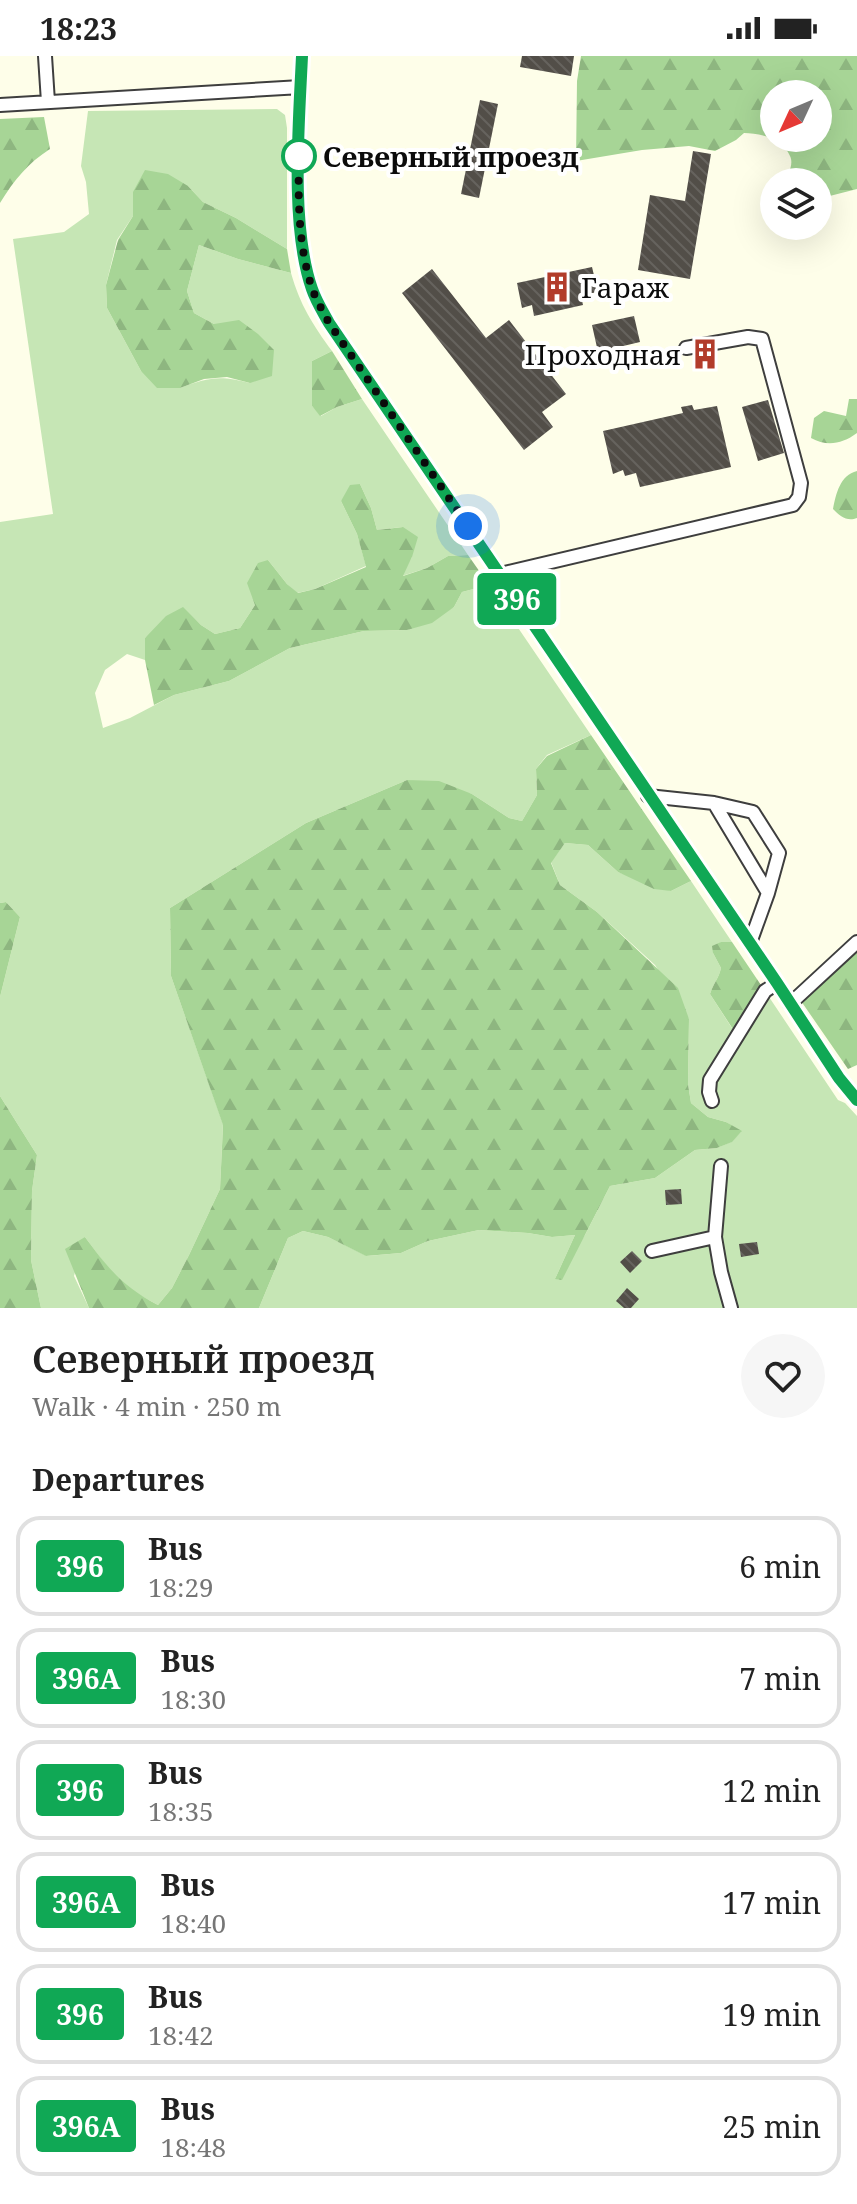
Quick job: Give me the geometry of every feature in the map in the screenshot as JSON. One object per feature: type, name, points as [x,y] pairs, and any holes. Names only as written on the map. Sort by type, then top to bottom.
[{"type":"street","points":[[45,56],[48,102]]},
{"type":"street","points":[[302,56],[300,212],[303,255],[313,290],[329,323],[839,1078],[857,1100]]},
{"type":"street","points":[[0,105],[301,87]]},
{"type":"street","points":[[500,574],[793,505],[799,497],[801,483],[762,339],[748,337],[686,348]]},
{"type":"street","points":[[648,796],[714,803],[753,812],[779,853],[750,943]]},
{"type":"street","points":[[714,803],[768,893]]},
{"type":"street","points":[[790,1004],[857,942]]},
{"type":"street","points":[[712,1101],[710,1080],[765,991],[777,983]]},
{"type":"street","points":[[721,1166],[715,1237],[731,1308]]},
{"type":"street","points":[[652,1251],[715,1237]]},
{"type":"green space","points":[[581,56],[857,56],[857,189],[832,195],[832,168],[790,168],[788,152],[832,152],[832,80],[760,80],[760,135],[744,133],[715,151],[689,146],[576,161],[577,81]]},
{"type":"green space","points":[[277,109],[285,115],[287,128],[287,249],[203,202],[188,186],[133,192],[133,216],[117,240],[106,285],[107,308],[141,371],[180,388],[215,378],[250,383],[214,324],[194,313],[187,291],[199,245],[291,273],[308,314],[332,351],[312,361],[312,406],[321,416],[362,399],[468,555],[448,556],[427,568],[402,576],[412,557],[402,527],[377,530],[360,484],[341,501],[357,534],[366,566],[315,589],[297,593],[268,560],[255,605],[240,628],[215,634],[183,608],[145,638],[145,660],[127,654],[105,670],[95,693],[103,728],[174,695],[229,681],[290,648],[364,631],[407,630],[454,607],[462,592],[489,585],[591,735],[547,755],[536,769],[537,795],[522,821],[509,818],[472,794],[407,780],[306,823],[170,908],[171,976],[223,1124],[220,1189],[172,1288],[158,1305],[132,1291],[108,1268],[85,1237],[74,1276],[89,1308],[41,1308],[31,1260],[32,1191],[37,1155],[0,1096],[0,997],[20,917],[6,902],[0,903],[0,522],[53,514],[13,239],[64,232],[89,214],[81,166],[88,111]]},
{"type":"green space","points":[[44,117],[50,149],[22,173],[0,203],[0,119]]},
{"type":"green space","points":[[145,170],[168,174],[188,186],[203,202],[287,249],[291,273],[199,245],[187,291],[194,313],[214,324],[239,320],[274,350],[272,376],[250,383],[227,377],[204,379],[180,388],[157,388],[141,371],[107,308],[106,285],[118,240],[133,216],[133,192]]},
{"type":"green space","points":[[332,351],[362,399],[320,416],[312,406],[312,361]]},
{"type":"green space","points":[[849,399],[857,399],[857,433],[834,443],[811,438],[814,418],[824,411],[846,416]]},
{"type":"green space","points":[[857,471],[857,518],[847,519],[833,509],[834,503],[843,481]]},
{"type":"green space","points":[[360,484],[377,530],[403,527],[418,537],[403,576],[427,568],[448,556],[468,555],[489,585],[462,592],[454,607],[432,623],[407,630],[364,631],[290,648],[229,681],[174,695],[154,705],[145,660],[145,638],[166,616],[183,607],[215,634],[240,628],[255,605],[247,583],[258,563],[268,560],[298,593],[366,567],[357,534],[341,501],[350,485]]},
{"type":"green space","points":[[591,735],[691,881],[671,891],[654,889],[618,872],[588,845],[565,843],[551,863],[560,885],[597,912],[678,988],[689,1019],[688,1084],[691,1103],[708,1117],[742,1131],[732,1142],[717,1148],[695,1150],[655,1178],[610,1186],[562,1280],[555,1279],[575,1235],[552,1237],[479,1230],[428,1241],[401,1253],[366,1256],[328,1237],[303,1231],[288,1238],[259,1308],[89,1308],[65,1249],[85,1237],[117,1276],[158,1305],[172,1288],[220,1189],[223,1125],[171,976],[170,908],[306,823],[407,780],[439,781],[472,794],[509,818],[522,821],[537,795],[536,769],[547,756]]},
{"type":"green space","points":[[565,843],[588,845],[618,872],[671,891],[691,881],[732,942],[721,942],[713,953],[721,968],[710,994],[737,1036],[765,991],[838,1100],[857,1116],[857,1308],[259,1308],[288,1238],[303,1231],[328,1237],[367,1256],[401,1253],[428,1241],[479,1230],[552,1237],[575,1235],[555,1279],[585,1235],[610,1186],[655,1178],[695,1150],[717,1148],[731,1142],[741,1132],[726,1122],[708,1117],[691,1103],[688,1084],[689,1019],[655,965],[597,912],[560,885],[551,862]]},
{"type":"green space","points":[[6,902],[20,917],[0,997],[0,903]]},
{"type":"green space","points":[[732,942],[765,991],[738,1037],[710,994],[721,968],[712,946]]},
{"type":"green space","points":[[857,948],[857,1065],[848,1069],[801,1001]]},
{"type":"green space","points":[[0,1096],[37,1155],[32,1191],[31,1260],[41,1308],[0,1308]]},
{"type":"building","points":[[522,56],[574,56],[571,76],[520,67]]},
{"type":"building","points":[[480,100],[498,104],[479,198],[461,194]]},
{"type":"building","points":[[693,151],[711,154],[690,279],[638,270],[650,195],[685,201]]},
{"type":"building","name":"Гараж","points":[[592,267],[598,292],[581,295],[583,305],[534,316],[532,305],[522,308],[517,283]]},
{"type":"building","points":[[432,269],[486,338],[509,320],[566,394],[542,412],[553,427],[524,450],[402,293]]},
{"type":"building","points":[[634,316],[640,342],[598,352],[592,325]]},
{"type":"building","points":[[768,400],[784,453],[758,461],[742,407]]},
{"type":"building","points":[[692,405],[694,410],[717,406],[731,467],[640,487],[636,473],[625,476],[623,470],[613,474],[603,431],[683,413],[681,407]]},
{"type":"building","points":[[681,1189],[682,1204],[666,1205],[665,1190]]},
{"type":"building","points":[[757,1242],[759,1254],[741,1257],[739,1244]]},
{"type":"building","points":[[632,1251],[642,1261],[630,1273],[620,1262]]},
{"type":"building","points":[[627,1288],[639,1299],[631,1308],[624,1308],[616,1301]]},
{"type":"bus line","name":"396","points":[[302,56],[299,186],[303,255],[313,290],[329,323],[839,1078],[857,1100]]},
{"type":"place","name":"Северный проезд","points":[[299,156]]},
{"type":"place","name":"Гараж","points":[[557,287]]},
{"type":"place","name":"Проходная","points":[[705,354]]},
{"type":"route","points":[[299,156],[303,255],[313,290],[329,323],[468,526]]}]
